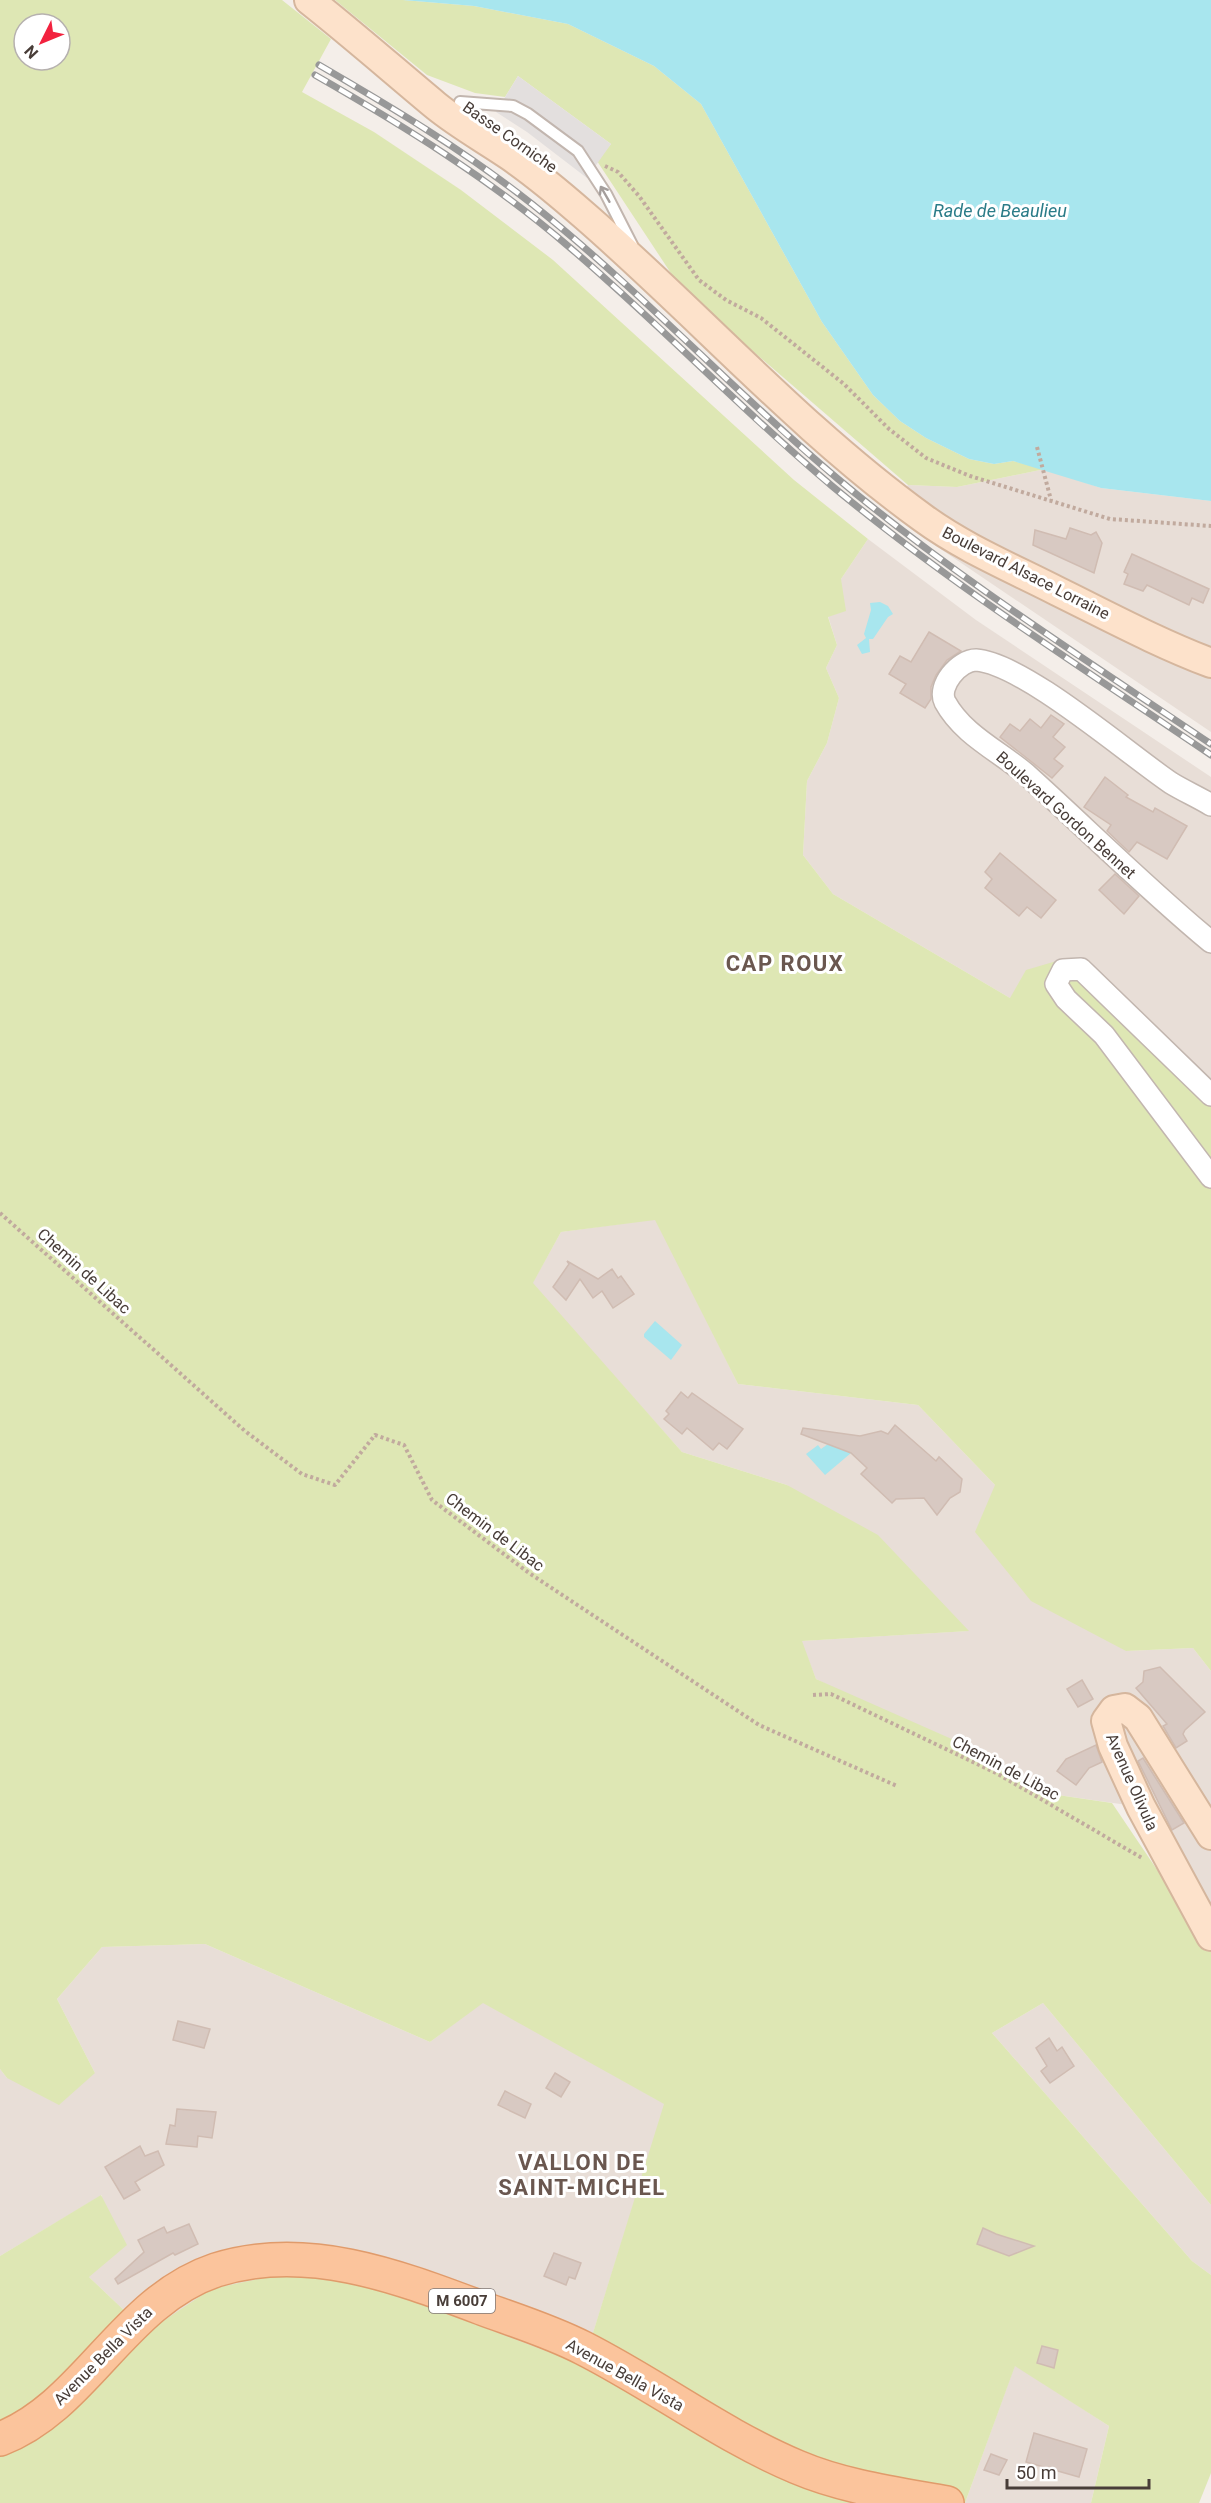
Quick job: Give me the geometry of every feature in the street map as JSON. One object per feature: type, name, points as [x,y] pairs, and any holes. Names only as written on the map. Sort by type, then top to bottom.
[{"type":"main road","name":"Basse Corniche","points":[[309,0],[404,76],[436,106],[543,181],[648,272],[672,298],[826,439]]},
{"type":"main road","name":"Basse Corniche","points":[[404,76],[460,102],[557,169],[632,246],[648,272]]},
{"type":"main road","name":"Boulevard Alsace Lorraine","points":[[826,439],[884,489],[962,544],[1156,640],[1211,663]]},
{"type":"main road","name":"Avenue Olivula","points":[[1211,1835],[1138,1718],[1125,1708],[1114,1710],[1106,1721],[1113,1746],[1141,1807],[1211,1936]]},
{"type":"main road","name":"Avenue Bella Vista","points":[[0,2439],[46,2412],[128,2327],[168,2294],[194,2278],[217,2270],[241,2264],[287,2258],[364,2268],[476,2306],[583,2348],[722,2430],[800,2468],[880,2491],[947,2503]]},
{"type":"street","name":"Boulevard Gordon Bennet","points":[[1211,805],[1172,783],[1057,700],[1005,669],[975,660],[962,664],[950,677],[944,689],[944,700],[964,727],[1025,773],[1153,894],[1211,942]]},
{"type":"street","points":[[1211,1095],[1082,969],[1063,970],[1056,984],[1065,999],[1104,1035],[1211,1177]]},
{"type":"path","points":[[603,165],[618,172],[639,196],[699,280],[726,300],[761,318],[844,384],[889,429],[926,458],[970,476],[1110,519],[1211,526]]},
{"type":"path","points":[[1038,447],[1051,501]]},
{"type":"path","name":"Chemin de Libac","points":[[0,1213],[245,1431],[302,1474],[335,1485],[375,1435],[404,1445],[432,1500],[529,1573],[759,1725],[897,1786]]},
{"type":"path","name":"Chemin de Libac","points":[[813,1695],[831,1694],[998,1774],[1181,1881]]},
{"type":"shaded area","points":[[518,76],[611,144],[587,178],[527,132],[496,112]]},
{"type":"shaded area","points":[[1045,469],[1101,488],[1211,501],[1211,732],[942,550],[889,510],[908,485],[957,487]]},
{"type":"shaded area","points":[[868,539],[976,620],[1211,777],[1211,1086],[1010,998],[833,894],[803,855],[807,781],[827,743],[839,698],[826,668],[837,645],[828,616],[841,579]]},
{"type":"shaded area","points":[[656,1219],[738,1384],[918,1405],[995,1485],[1126,1651],[1193,1648],[1211,1671],[1211,1934],[1141,1807],[1044,1793],[816,1679],[801,1641],[968,1631],[787,1485],[682,1452],[532,1284],[561,1232]]},
{"type":"shaded area","points":[[205,1944],[430,2042],[483,2002],[665,2104],[583,2365],[147,2332],[89,2277],[102,2195],[0,2256],[0,2069],[7,2078],[95,2073],[57,1999],[102,1947]]},
{"type":"shaded area","points":[[1043,2003],[1211,2205],[1211,2275],[1192,2261],[992,2033]]},
{"type":"shaded area","points":[[1015,2365],[1109,2426],[1091,2503],[965,2503]]},
{"type":"green space","points":[[0,0],[282,0],[331,39],[302,92],[374,132],[461,190],[553,260],[794,480],[868,539],[841,579],[846,611],[828,617],[837,645],[826,668],[839,698],[827,743],[807,781],[803,855],[833,894],[1010,998],[1026,970],[1060,960],[1086,969],[1211,1086],[1211,1671],[1193,1648],[1126,1651],[1031,1601],[975,1532],[995,1485],[918,1405],[738,1384],[655,1220],[561,1232],[533,1283],[682,1452],[787,1485],[878,1535],[969,1631],[802,1641],[816,1679],[963,1744],[1044,1793],[1112,1803],[1195,1926],[1211,1938],[1211,2205],[1043,2003],[992,2033],[1192,2261],[1211,2275],[1211,2473],[1199,2503],[1091,2503],[1109,2426],[1015,2366],[965,2503],[0,2503],[0,2256],[101,2195],[127,2245],[89,2277],[147,2332],[211,2289],[273,2276],[352,2278],[583,2365],[664,2104],[483,2003],[430,2042],[205,1944],[102,1947],[57,1999],[95,2073],[59,2105],[7,2078],[0,2069]]},
{"type":"green space","points":[[335,0],[403,0],[474,6],[568,24],[654,66],[701,104],[822,322],[873,395],[900,421],[926,438],[969,459],[994,464],[1013,461],[1045,469],[957,487],[908,485],[682,290],[597,161],[611,144],[518,76],[505,97],[475,93],[427,75]]},
{"type":"water","name":"Rade de Beaulieu","points":[[403,0],[1211,0],[1211,501],[1101,488],[1013,461],[994,464],[969,459],[926,438],[900,421],[873,395],[822,322],[701,104],[654,66],[568,24],[474,6]]},
{"type":"water","points":[[880,602],[888,606],[893,614],[888,617],[873,639],[869,639],[870,652],[862,654],[857,645],[866,638],[864,634],[871,610],[870,603]]},
{"type":"water","points":[[655,1321],[682,1345],[671,1360],[644,1337]]},
{"type":"water","points":[[828,1444],[851,1453],[825,1475],[806,1454],[818,1445],[821,1449]]},
{"type":"building","points":[[1070,528],[1091,535],[1096,532],[1102,543],[1094,573],[1033,545],[1035,530],[1066,539]]},
{"type":"building","points":[[1132,554],[1209,589],[1203,603],[1192,598],[1189,605],[1147,585],[1143,591],[1124,584],[1128,574],[1124,572]]},
{"type":"building","points":[[929,632],[961,651],[947,660],[936,675],[931,687],[931,699],[925,708],[900,693],[906,684],[889,674],[900,656],[911,662]]},
{"type":"building","points":[[1051,715],[1064,724],[1053,737],[1065,747],[1054,759],[1063,766],[1052,778],[1000,737],[1010,724],[1020,731],[1030,719],[1041,728]]},
{"type":"building","points":[[1105,777],[1128,795],[1126,797],[1153,812],[1155,808],[1187,826],[1167,859],[1137,842],[1129,852],[1107,831],[1111,825],[1084,807]]},
{"type":"building","points":[[1000,853],[1056,900],[1041,918],[1027,907],[1019,916],[985,888],[992,879],[985,872]]},
{"type":"building","points":[[1115,874],[1139,896],[1124,914],[1099,890]]},
{"type":"building","points":[[567,1261],[598,1279],[612,1269],[618,1278],[621,1276],[634,1294],[613,1308],[602,1291],[593,1298],[580,1279],[566,1300],[553,1287],[569,1264]]},
{"type":"building","points":[[681,1392],[688,1398],[692,1393],[743,1429],[727,1449],[719,1443],[713,1450],[687,1428],[682,1434],[664,1419],[669,1414],[666,1411]]},
{"type":"building","points":[[895,1425],[936,1461],[939,1457],[962,1479],[960,1492],[950,1498],[937,1515],[924,1498],[896,1499],[892,1503],[861,1474],[867,1468],[851,1453],[801,1434],[803,1428],[860,1436],[881,1431],[888,1434]]},
{"type":"building","points":[[1160,1667],[1205,1712],[1185,1730],[1183,1734],[1187,1741],[1176,1748],[1163,1726],[1167,1724],[1136,1688],[1143,1682],[1144,1671]]},
{"type":"building","points":[[1082,1680],[1093,1699],[1078,1707],[1067,1689]]},
{"type":"building","points":[[1096,1745],[1102,1762],[1089,1768],[1076,1785],[1057,1771],[1066,1759]]},
{"type":"building","points":[[1143,1758],[1184,1823],[1172,1830],[1138,1761]]},
{"type":"building","points":[[178,2021],[210,2029],[204,2048],[173,2040]]},
{"type":"building","points":[[1049,2038],[1057,2051],[1062,2047],[1074,2066],[1050,2083],[1041,2071],[1047,2066],[1036,2048]]},
{"type":"building","points":[[555,2073],[570,2082],[561,2097],[546,2088]]},
{"type":"building","points":[[505,2091],[531,2104],[525,2118],[498,2105]]},
{"type":"building","points":[[177,2109],[216,2112],[212,2138],[198,2136],[197,2147],[166,2144],[170,2125],[175,2126]]},
{"type":"building","points":[[140,2146],[145,2156],[158,2151],[164,2165],[135,2182],[140,2190],[124,2199],[105,2167]]},
{"type":"building","points":[[189,2224],[198,2244],[175,2255],[173,2253],[118,2284],[115,2279],[144,2252],[138,2240],[164,2227],[167,2233]]},
{"type":"building","points":[[983,2228],[1034,2246],[1009,2256],[977,2244]]},
{"type":"building","points":[[554,2253],[581,2263],[575,2279],[569,2277],[566,2285],[544,2276]]},
{"type":"building","points":[[1042,2346],[1058,2350],[1054,2368],[1037,2363]]},
{"type":"building","points":[[1034,2433],[1087,2449],[1079,2477],[1026,2462]]},
{"type":"building","points":[[991,2454],[1007,2460],[999,2475],[984,2470]]},
{"type":"railway","points":[[319,65],[428,131],[481,166],[532,204],[610,270],[799,445],[882,515],[974,584],[1211,744]]},
{"type":"railway","points":[[315,75],[446,154],[508,198],[602,275],[798,457],[877,522],[970,592],[1211,755]]},
{"type":"district","name":"CAP ROUX","points":[[785,963]]},
{"type":"district","name":"VALLON DE SAINT-MICHEL","points":[[582,2174]]}]
